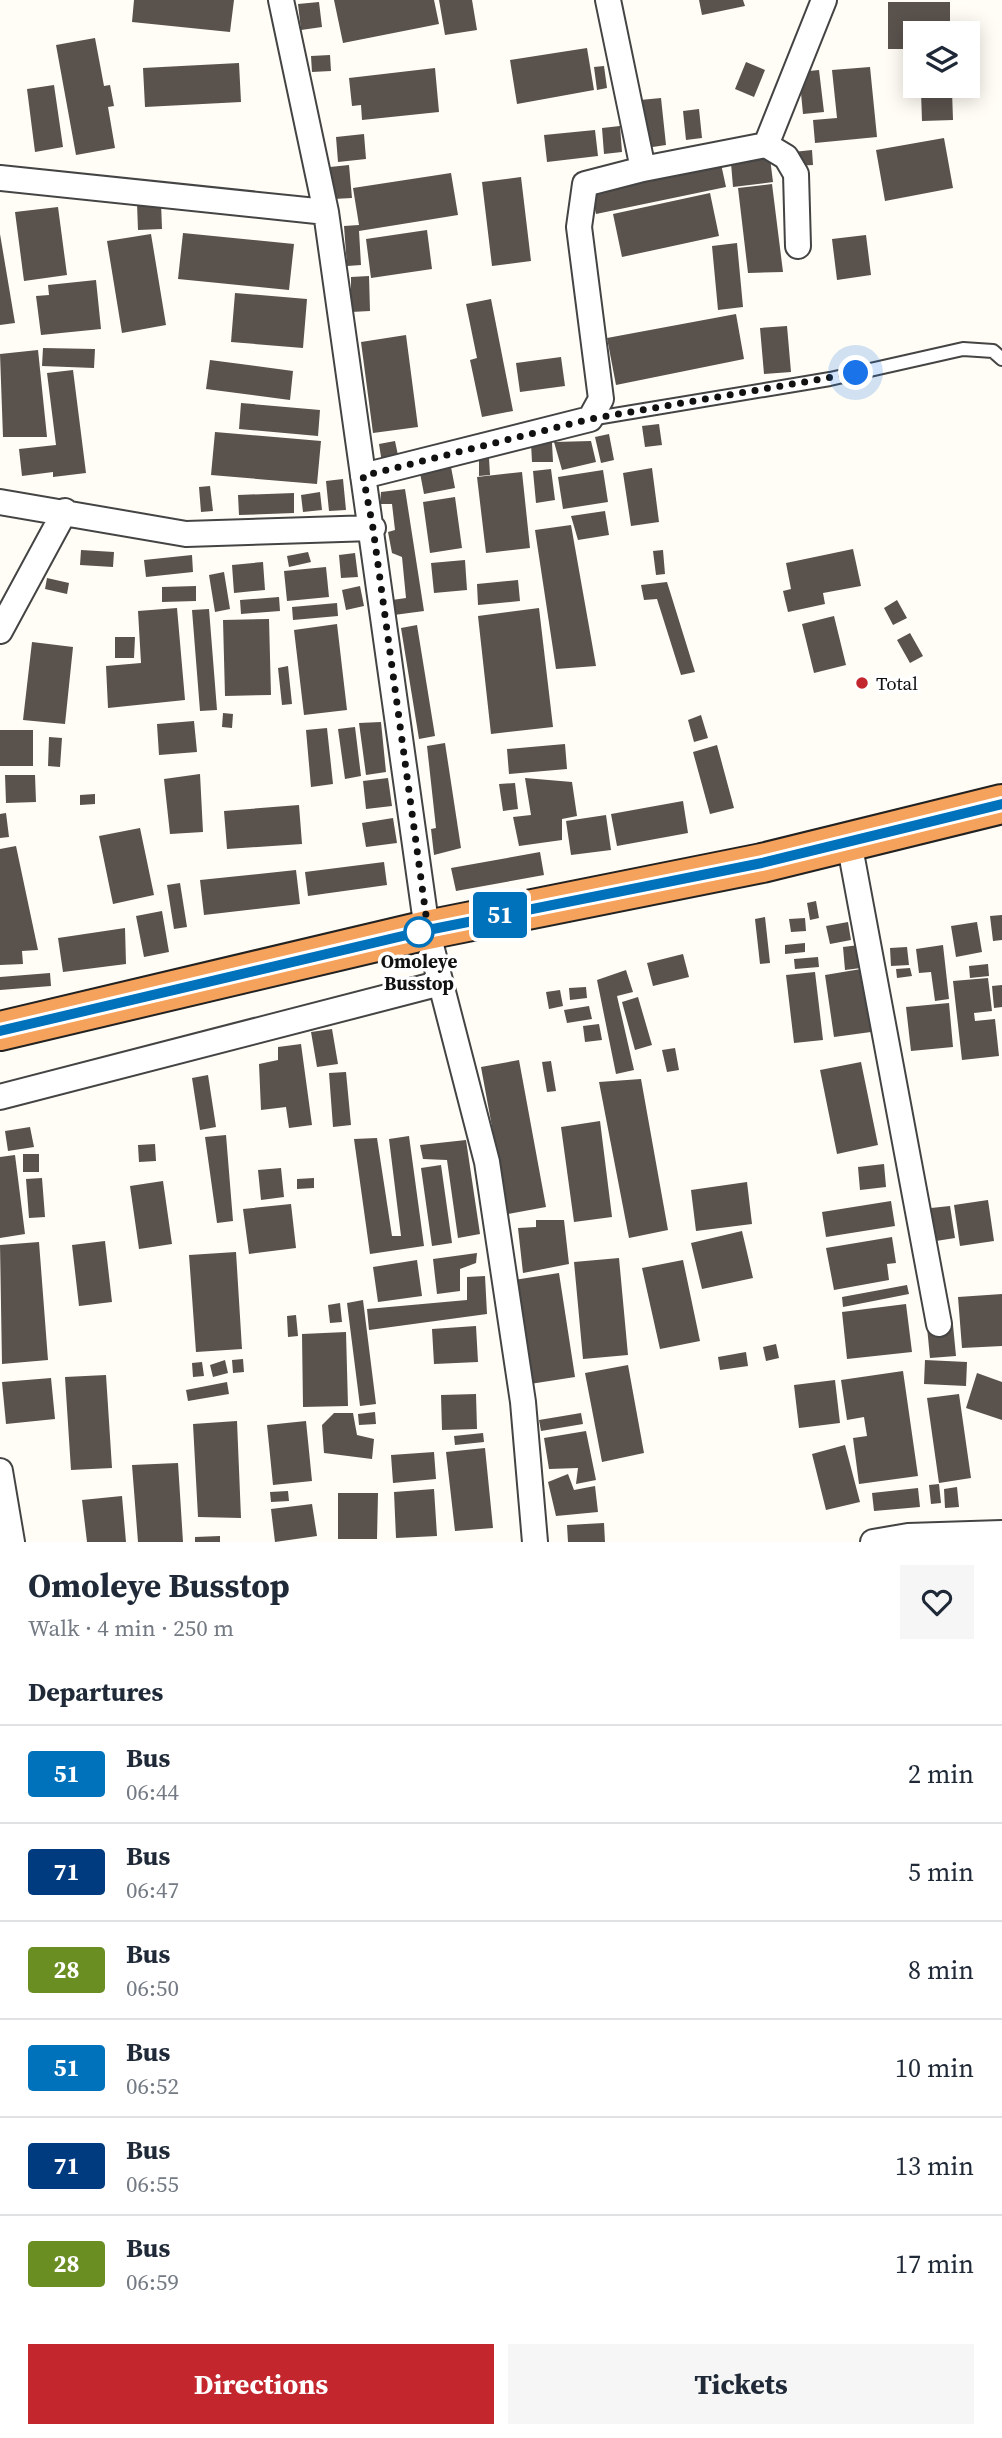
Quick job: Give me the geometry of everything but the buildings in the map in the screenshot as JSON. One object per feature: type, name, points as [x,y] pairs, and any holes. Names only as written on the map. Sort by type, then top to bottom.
[{"type":"highway","points":[[0,1031],[428,930],[762,863],[1002,804]]},
{"type":"street","points":[[281,0],[326,212],[428,930],[487,1162],[523,1402],[535,1542]]},
{"type":"street","points":[[608,0],[643,169]]},
{"type":"street","points":[[766,145],[824,0]]},
{"type":"street","points":[[363,476],[590,419],[601,400],[579,227],[585,184],[643,169],[766,145],[786,156],[796,174],[798,246]]},
{"type":"street","points":[[0,178],[326,212]]},
{"type":"street","points":[[0,502],[65,511],[186,534],[373,528]]},
{"type":"street","points":[[0,631],[65,511]]},
{"type":"street","points":[[849,842],[939,1325]]},
{"type":"street","points":[[0,1097],[441,983]]},
{"type":"street","points":[[0,1471],[12,1542]]},
{"type":"street","points":[[873,1542],[1002,1533]]},
{"type":"lane","points":[[590,419],[830,379],[963,349],[993,351],[1002,359]]},
{"type":"bus line","name":"51","points":[[0,1031],[428,930],[762,863],[1002,804]]},
{"type":"place","name":"Total","points":[[862,683]]},
{"type":"place","name":"Omoleye Busstop","points":[[419,932]]},
{"type":"route","points":[[419,932],[428,930],[373,528],[363,476],[456,455],[590,419],[856,373]]}]
